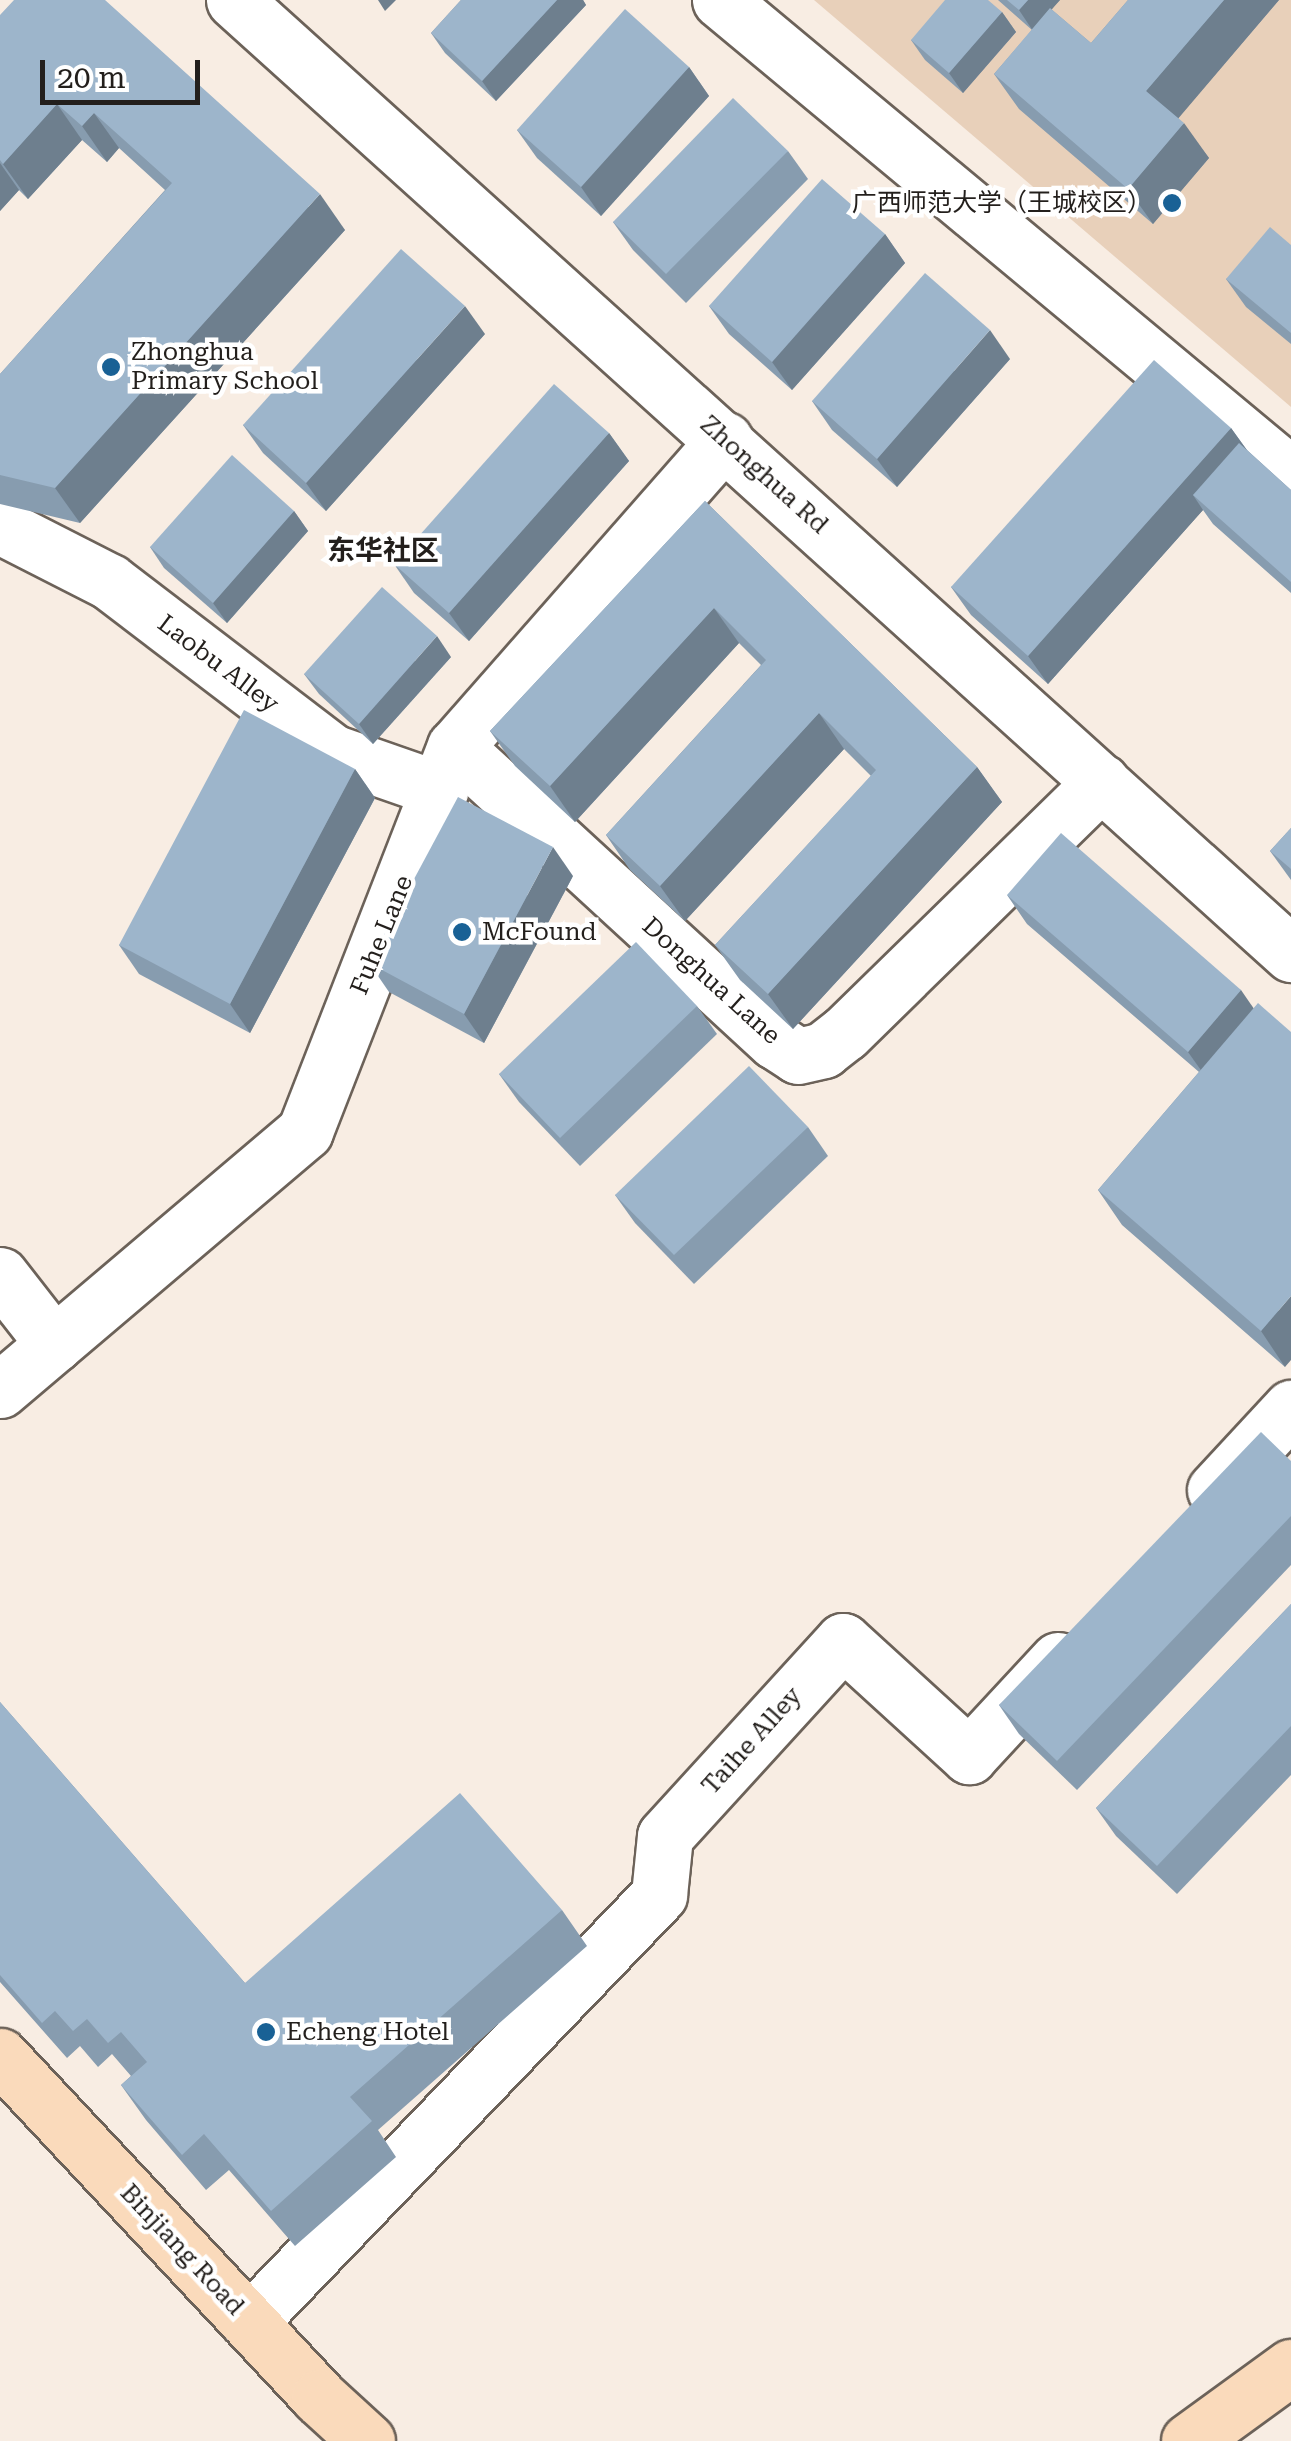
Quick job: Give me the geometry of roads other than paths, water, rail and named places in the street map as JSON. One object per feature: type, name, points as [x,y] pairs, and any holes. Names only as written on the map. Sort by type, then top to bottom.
[{"type":"main road","name":"Binjiang Road","points":[[0,2056],[249,2322],[367,2441]]},
{"type":"main road","points":[[1189,2441],[1291,2367]]},
{"type":"street","name":"Zhonghua Rd","points":[[234,0],[1291,954]]},
{"type":"street","points":[[720,0],[1291,475]]},
{"type":"street","name":"Fuhe Lane","points":[[0,1390],[305,1131],[448,768],[725,440]]},
{"type":"street","name":"Laobu Alley","points":[[0,526],[110,582],[332,752],[448,768]]},
{"type":"street","name":"Donghua Lane","points":[[448,768],[775,1041],[798,1056],[823,1050],[845,1033],[1101,782]]},
{"type":"street","points":[[0,1275],[54,1344]]},
{"type":"street","points":[[1184,1524],[1291,1408]]},
{"type":"street","name":"Taihe Alley","points":[[249,2322],[659,1895],[665,1836],[842,1641],[969,1756],[1090,1626]]},
{"type":"place","name":"广西师范大学（王城校区）","points":[[1172,203]]},
{"type":"place","name":"Zhonghua Primary School","points":[[111,367]]},
{"type":"place","name":"McFound","points":[[462,932]]},
{"type":"place","name":"Echeng Hotel","points":[[266,2032]]},
{"type":"district","name":"东华社区","points":[[383,551]]}]
